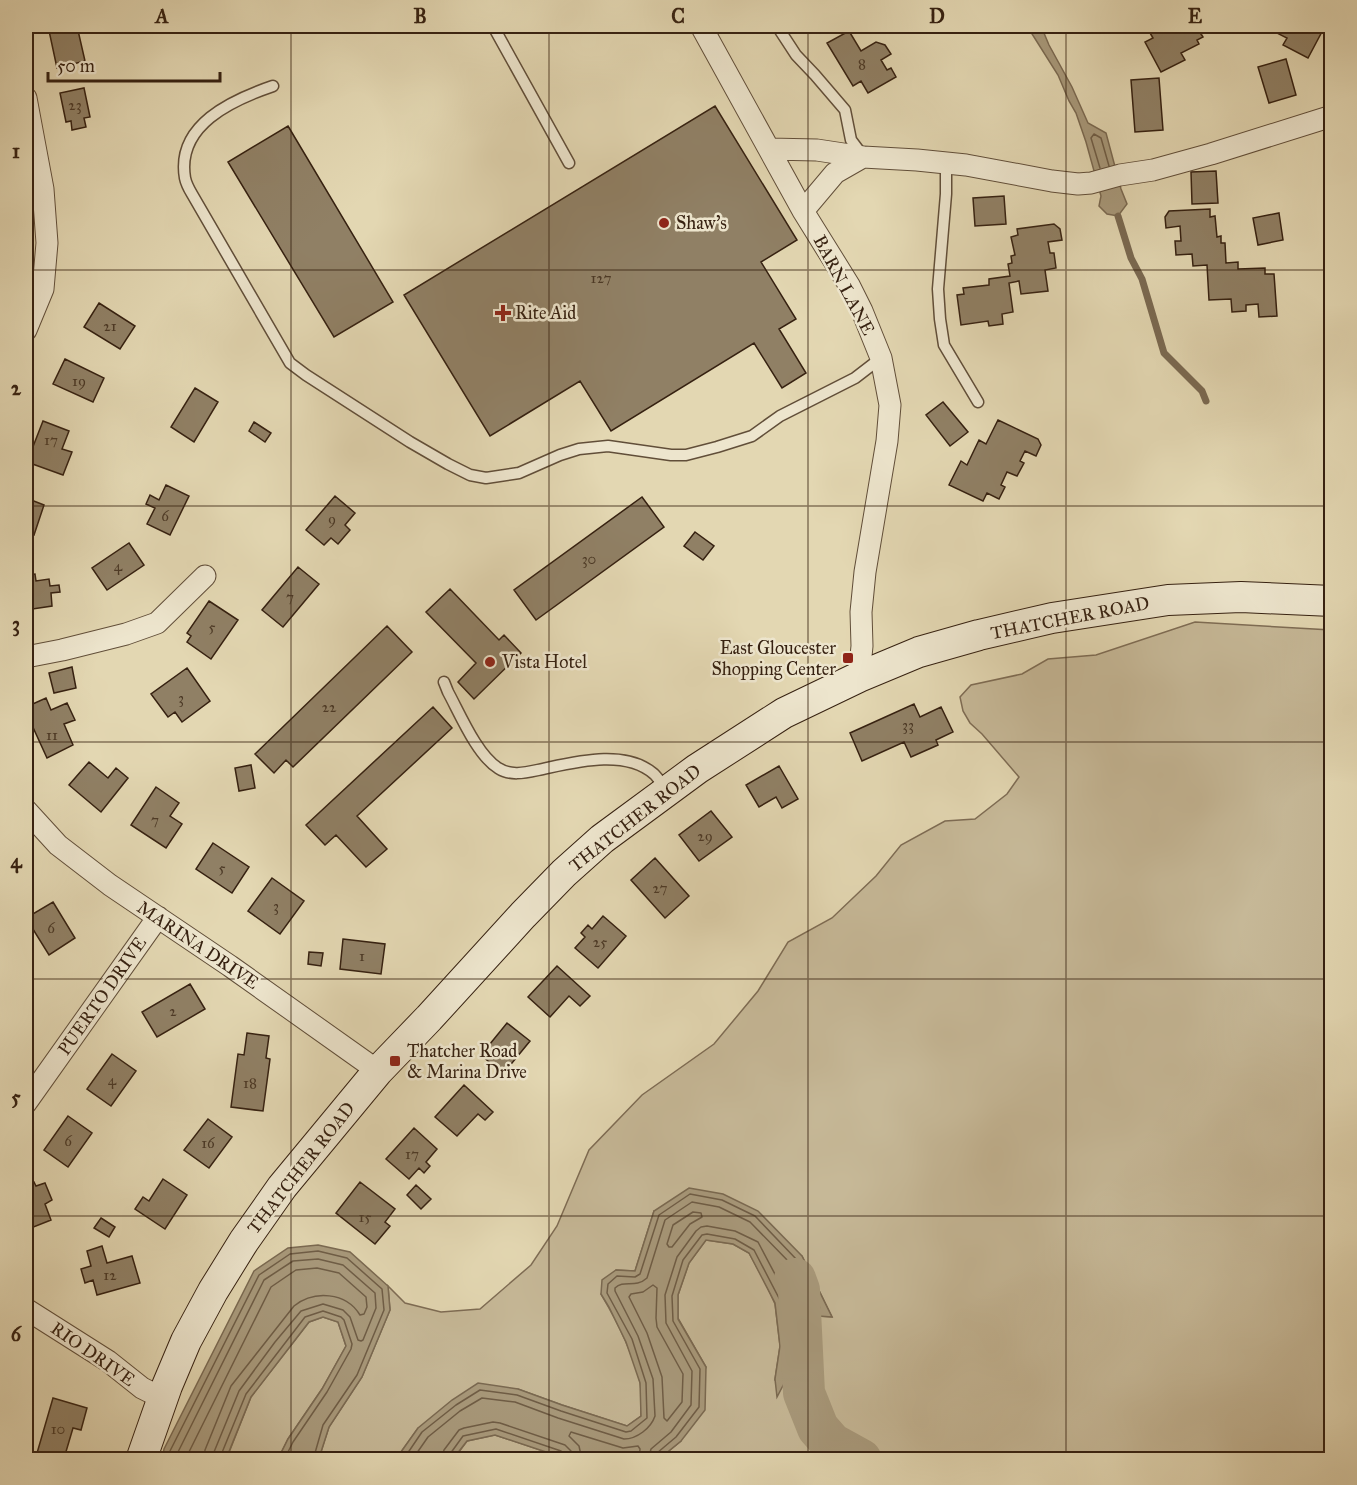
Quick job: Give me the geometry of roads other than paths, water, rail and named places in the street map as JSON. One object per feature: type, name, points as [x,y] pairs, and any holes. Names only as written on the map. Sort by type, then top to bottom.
[{"type":"main road","name":"THATCHER ROAD","points":[[141,1460],[162,1398],[186,1341],[244,1241],[282,1187],[378,1071],[522,915],[602,839],[697,769],[784,712],[919,652],[1052,618],[1168,600],[1241,597],[1332,601]]},
{"type":"street","name":"BARN LANE","points":[[701,26],[803,211],[849,285],[881,358],[890,405],[888,441],[865,572],[861,612],[860,677]]},
{"type":"street","points":[[26,98],[43,189],[47,243],[43,289],[26,330]]},
{"type":"street","points":[[770,149],[817,150],[863,157],[966,165],[1078,184],[1153,170],[1332,116]]},
{"type":"street","points":[[803,211],[835,173],[863,157]]},
{"type":"street","points":[[26,657],[126,634],[157,623],[205,576]]},
{"type":"street","name":"MARINA DRIVE","points":[[26,810],[58,845],[110,885],[230,966],[378,1071]]},
{"type":"street","name":"PUERTO DRIVE","points":[[26,1104],[158,917]]},
{"type":"street","name":"RIO DRIVE","points":[[26,1309],[108,1362],[142,1388],[162,1398]]},
{"type":"lane","points":[[493,26],[569,163]]},
{"type":"lane","points":[[778,26],[796,55],[845,110],[851,140],[863,157]]},
{"type":"lane","points":[[273,86],[234,102],[209,117],[200,127],[190,141],[184,161],[185,179],[192,194],[290,363],[410,442],[470,475],[486,478],[519,473],[579,449],[608,446],[686,455],[752,436],[780,416],[855,378],[881,358]]},
{"type":"lane","points":[[946,163],[946,194],[938,289],[940,319],[945,345],[978,402]]},
{"type":"lane","points":[[444,682],[480,750],[496,768],[507,773],[523,773],[585,761],[619,760],[640,766],[653,774],[668,791]]},
{"type":"water","points":[[1027,26],[1041,26],[1088,123],[1106,133],[1127,204],[1118,216],[1107,214],[1099,206],[1101,196],[1076,113],[1058,75]]},
{"type":"water","points":[[689,1188],[723,1194],[758,1211],[802,1256],[832,1317],[818,1316],[802,1320],[800,1353],[777,1397],[775,1379],[780,1346],[775,1303],[749,1253],[733,1244],[706,1240],[689,1263],[678,1295],[678,1319],[706,1367],[705,1410],[681,1441],[659,1459],[567,1459],[495,1435],[467,1441],[453,1459],[396,1459],[418,1428],[452,1400],[478,1383],[518,1389],[627,1426],[641,1416],[640,1383],[626,1342],[601,1294],[602,1280],[616,1270],[635,1271],[654,1211]]},
{"type":"water","points":[[318,1245],[350,1252],[388,1286],[390,1310],[362,1377],[329,1427],[320,1455],[321,1459],[278,1459],[346,1346],[338,1322],[323,1317],[309,1322],[251,1397],[226,1459],[162,1459],[164,1449],[254,1271],[288,1248]]},
{"type":"waterway","points":[[1118,216],[1131,258],[1142,279],[1164,353],[1202,391],[1206,401]]},
{"type":"waterway","points":[[795,1279],[799,1290],[804,1393],[818,1428],[832,1444],[861,1460]]},
{"type":"place","name":"Shaw's","points":[[664,223]]},
{"type":"place","name":"Rite Aid","points":[[503,313]]},
{"type":"place","name":"East Gloucester Shopping Center","points":[[848,658]]},
{"type":"place","name":"Vista Hotel","points":[[490,662]]},
{"type":"place","name":"Thatcher Road & Marina Drive","points":[[395,1061]]}]
